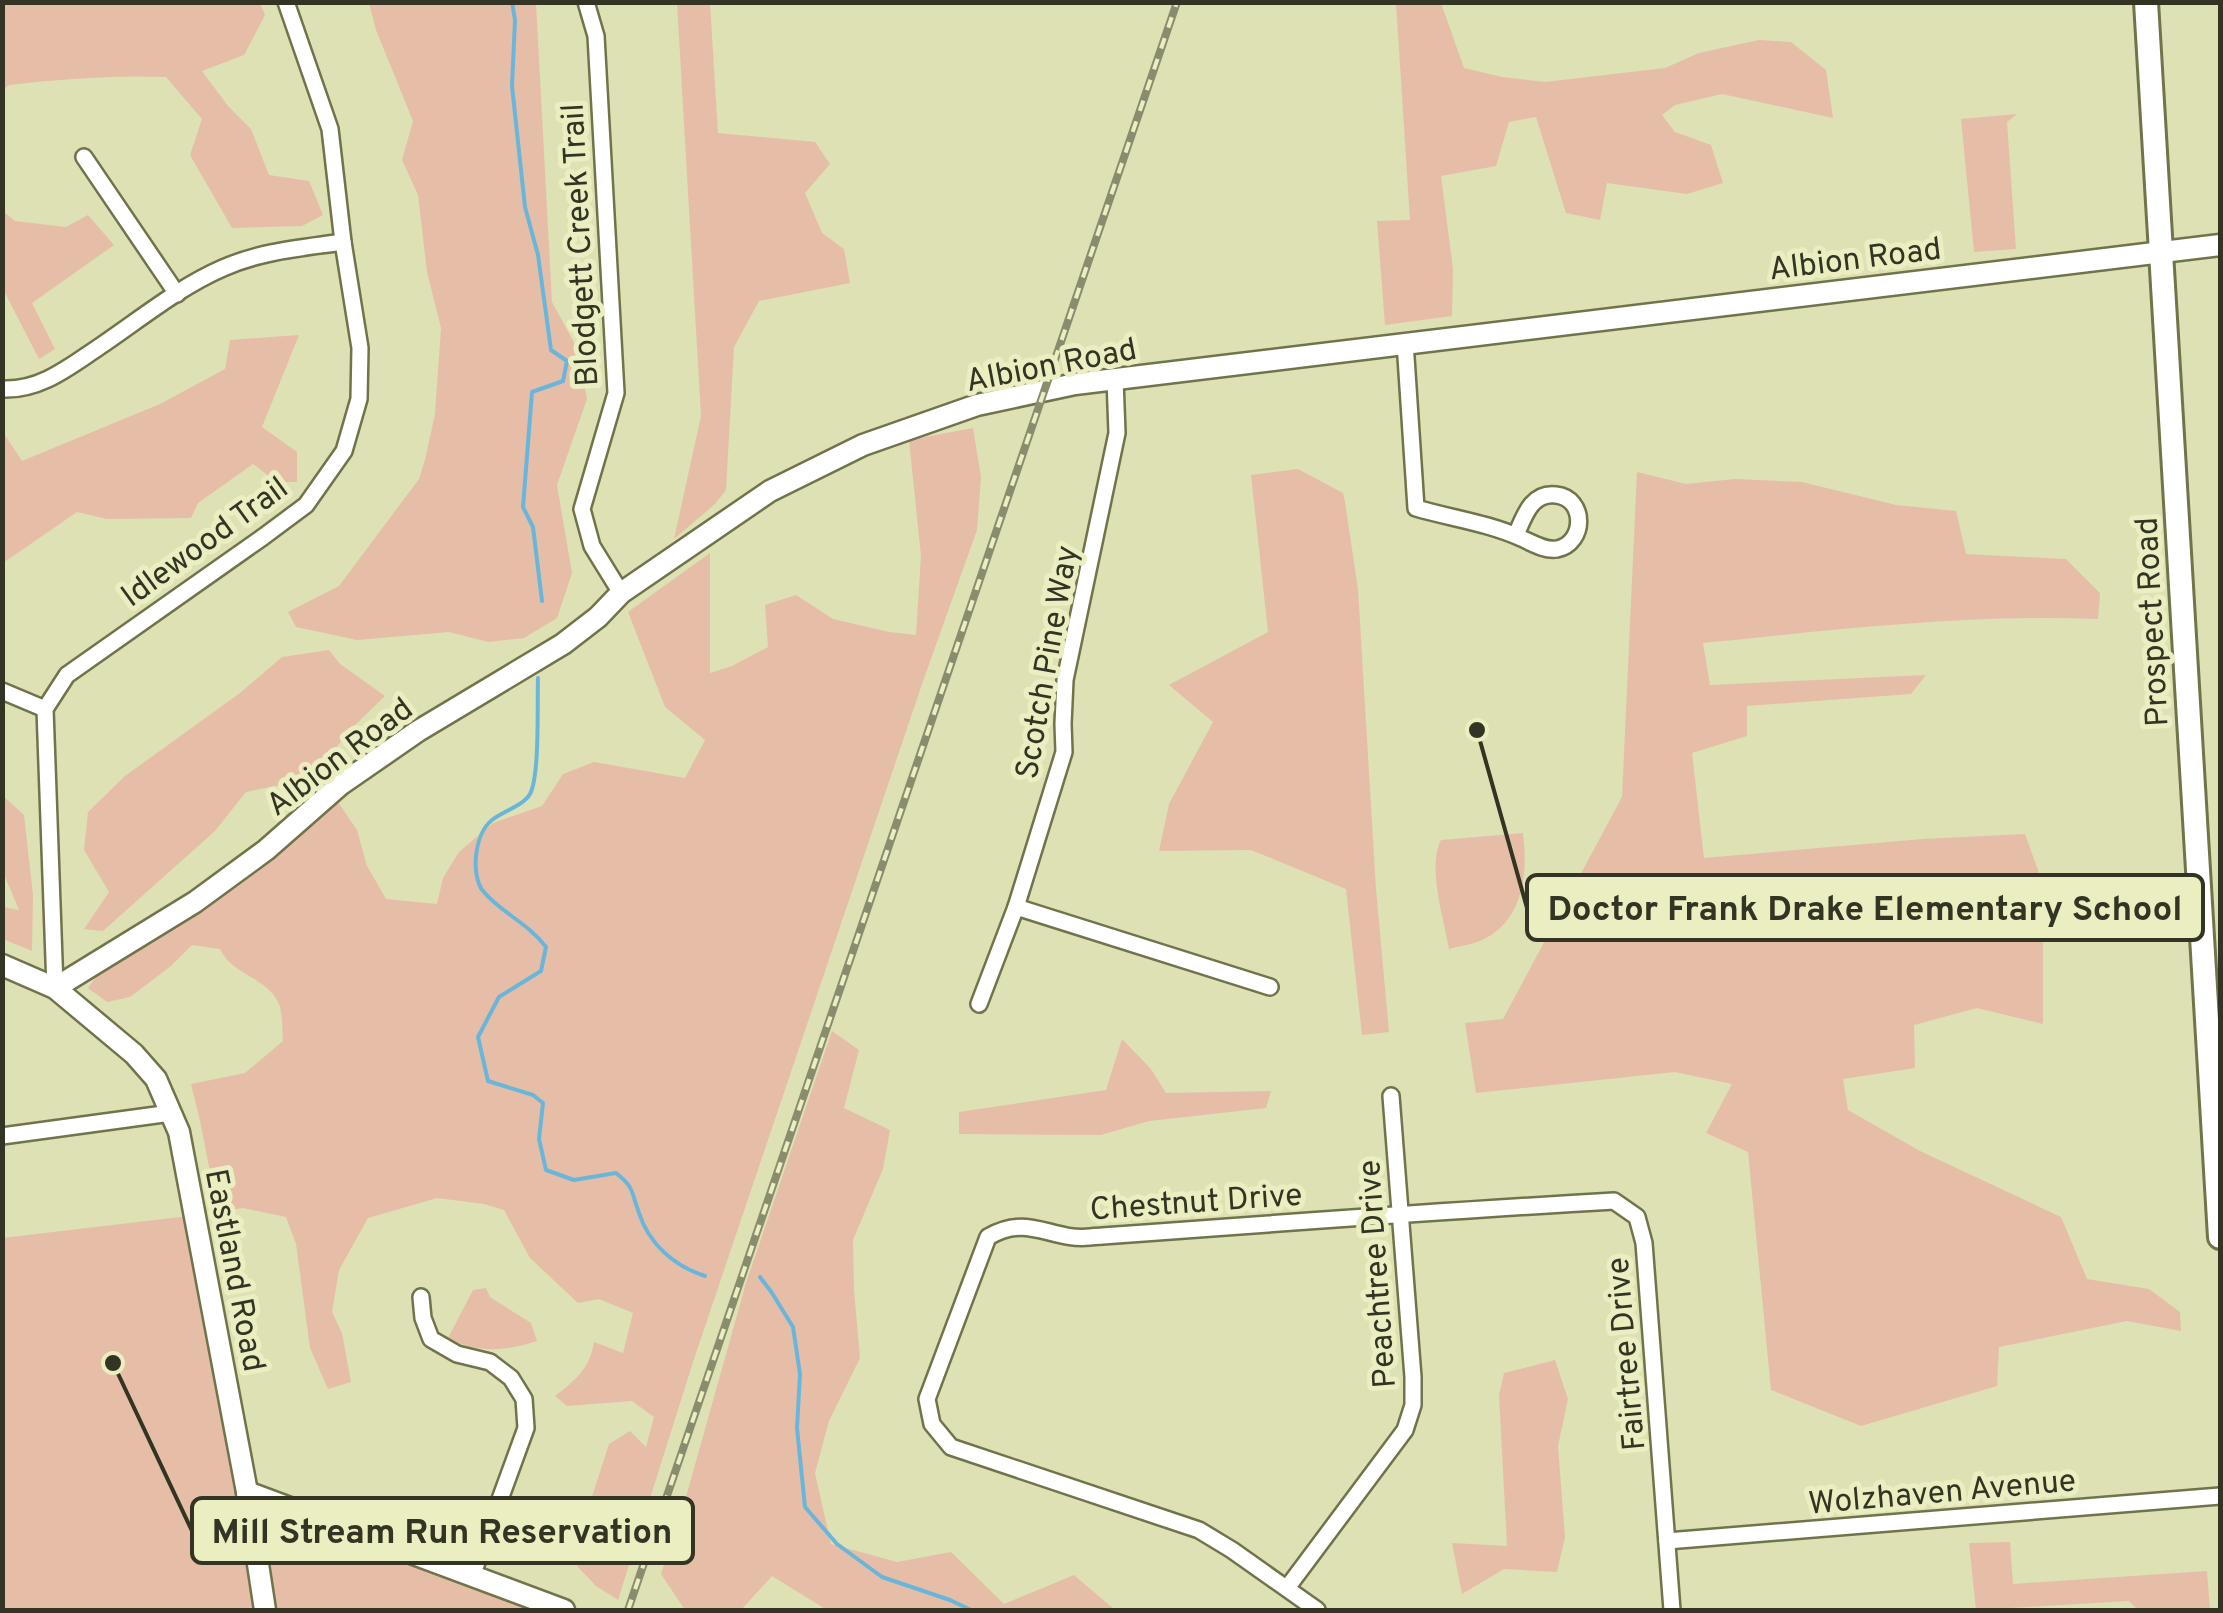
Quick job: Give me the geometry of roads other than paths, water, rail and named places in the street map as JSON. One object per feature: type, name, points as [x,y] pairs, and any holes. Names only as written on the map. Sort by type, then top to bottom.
[{"type":"main road","name":"Prospect Road","points":[[2146,2],[2220,1237]]},
{"type":"street","name":"Idlewood Trail","points":[[45,709],[66,674],[306,504],[344,451],[359,399],[360,348],[330,129],[286,2]]},
{"type":"street","name":"Blodgett Creek Trail","points":[[586,2],[596,36],[616,393],[582,509],[592,546],[622,593]]},
{"type":"street","points":[[84,157],[177,294]]},
{"type":"street","points":[[2,390],[18,390],[52,378],[220,268],[264,252],[343,242]]},
{"type":"street","name":"Albion Road","points":[[56,988],[195,902],[266,850],[340,785],[418,730],[563,644],[622,593],[770,492],[864,446],[977,404],[1115,379],[2220,245]]},
{"type":"street","points":[[1406,342],[1416,508],[1516,536]]},
{"type":"street","name":"Scotch Pine Way","points":[[979,1004],[1016,907],[1064,752],[1066,680],[1117,433],[1115,379]]},
{"type":"street","points":[[2,692],[45,709],[56,988],[2,965]]},
{"type":"street","points":[[1016,907],[1270,987]]},
{"type":"street","name":"Eastland Road","points":[[56,988],[134,1054],[156,1080],[179,1132],[264,1610]]},
{"type":"street","name":"Peachtree Drive","points":[[1287,1588],[1404,1430],[1413,1405],[1391,1096]]},
{"type":"street","points":[[2,1136],[171,1113]]},
{"type":"street","name":"Fairtree Drive","points":[[1399,1213],[1614,1201],[1637,1216],[1644,1243],[1672,1610]]},
{"type":"street","name":"Chestnut Drive","points":[[1287,1588],[1199,1530],[951,1447],[932,1424],[928,1399],[988,1237],[1002,1229],[1019,1225],[1082,1238],[1399,1213]]},
{"type":"street","points":[[421,1296],[423,1318],[431,1339],[457,1354],[490,1362],[510,1378],[524,1399],[526,1428],[472,1576]]},
{"type":"street","points":[[246,1492],[564,1610]]},
{"type":"street","name":"Wolzhaven Avenue","points":[[1667,1541],[2220,1496]]},
{"type":"street","points":[[1287,1588],[1316,1610]]},
{"type":"waterway","points":[[512,2],[512,86],[525,207],[538,255],[551,350],[567,361],[563,381],[532,392],[523,507],[533,527],[542,601]]},
{"type":"waterway","points":[[538,678],[533,785],[527,798],[486,826],[478,844],[476,864],[483,891],[546,947],[541,971],[499,997],[478,1037],[488,1081],[533,1095],[543,1103],[539,1139],[546,1170],[574,1180],[616,1173],[630,1187],[643,1224],[656,1244],[673,1260],[705,1276]]},
{"type":"waterway","points":[[760,1277],[793,1327],[800,1374],[797,1428],[805,1507],[837,1544],[882,1577],[971,1610]]},
{"type":"railway","points":[[628,1610],[1177,2]]},
{"type":"place","name":"Doctor Frank Drake Elementary School","points":[[1477,730]]},
{"type":"place","name":"Mill Stream Run Reservation","points":[[113,1363]]}]
